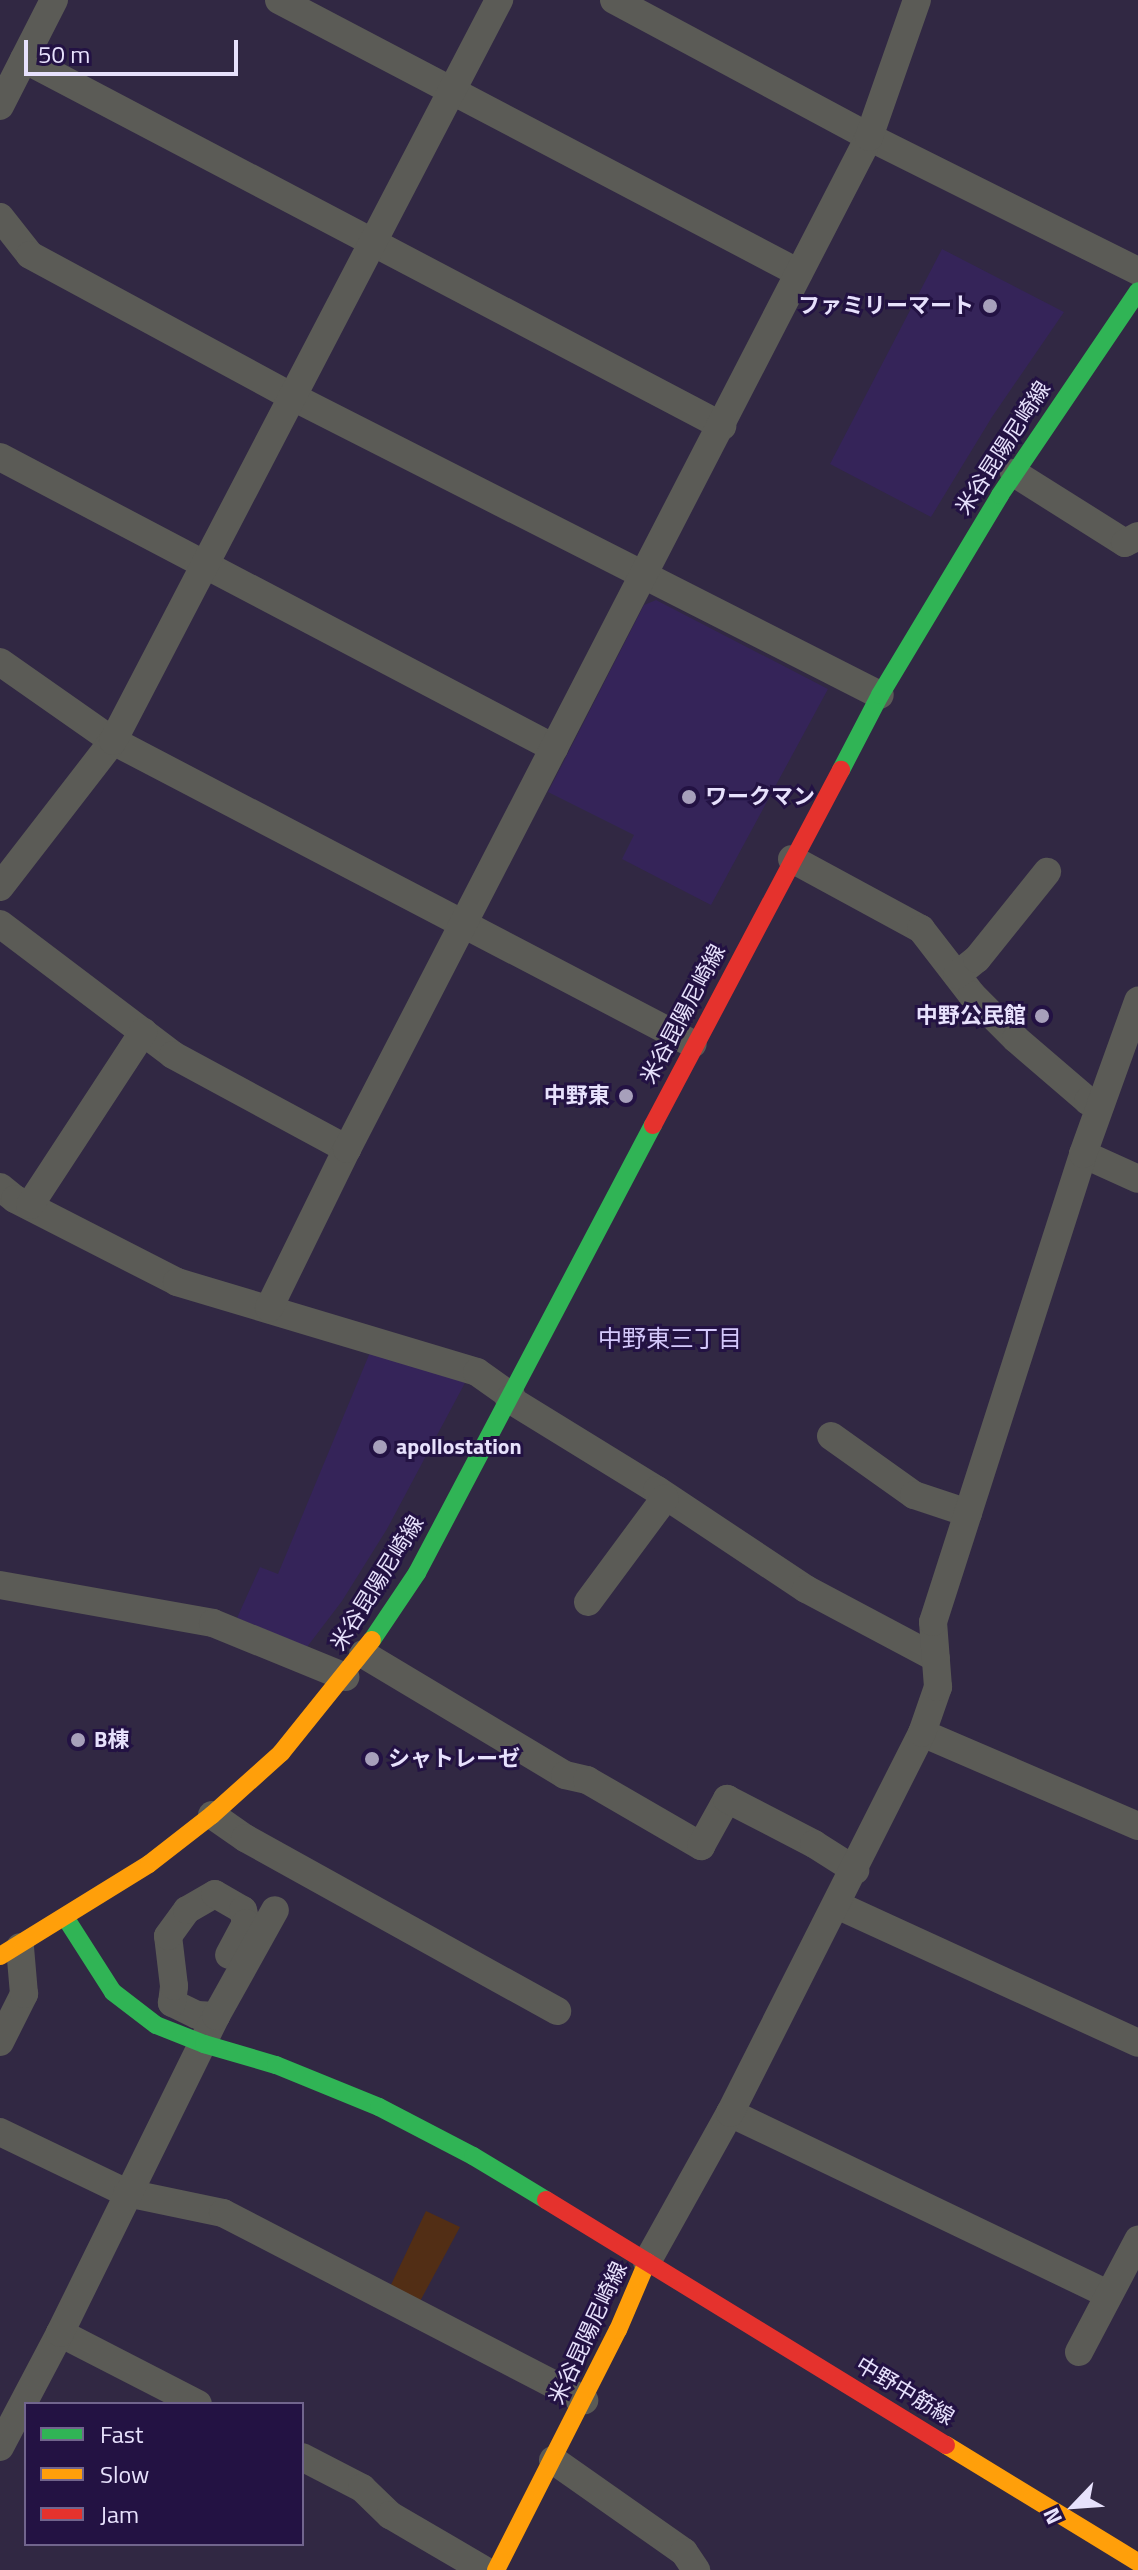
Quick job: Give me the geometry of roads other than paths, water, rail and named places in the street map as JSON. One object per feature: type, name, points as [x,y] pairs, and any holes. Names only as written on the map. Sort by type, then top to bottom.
[{"type":"main road","name":"米谷昆陽尼崎線","points":[[496,2570],[584,2400],[647,2262],[473,2156],[379,2107],[276,2065],[204,2044],[156,2025],[113,1992],[65,1917],[149,1864],[212,1815],[281,1753],[363,1654],[417,1573],[693,1044],[880,695],[1014,473],[1138,291]]},
{"type":"main road","points":[[10,1952],[65,1917]]},
{"type":"main road","name":"中野中筋線","points":[[647,2262],[1138,2562]]},
{"type":"street","points":[[0,106],[54,0]]},
{"type":"street","points":[[279,0],[799,273]]},
{"type":"street","points":[[0,887],[113,741],[499,0]]},
{"type":"street","points":[[614,0],[869,137],[1138,271]]},
{"type":"street","points":[[269,1308],[347,1149],[646,575],[869,137],[917,0]]},
{"type":"street","points":[[24,59],[722,426]]},
{"type":"street","points":[[0,217],[30,255],[293,397],[880,695]]},
{"type":"street","points":[[0,457],[554,748]]},
{"type":"street","points":[[1014,473],[1125,543],[1138,536]]},
{"type":"street","points":[[0,662],[113,741],[693,1044]]},
{"type":"street","points":[[792,859],[921,929],[957,975],[1016,1039],[1088,1101],[1101,1104]]},
{"type":"street","points":[[957,975],[977,959],[1047,872]]},
{"type":"street","points":[[0,924],[173,1055],[347,1149]]},
{"type":"street","points":[[647,2262],[730,2113],[922,1733],[938,1687],[933,1622],[1083,1154],[1138,1001]]},
{"type":"street","points":[[143,1032],[11,1201],[177,1282],[477,1372],[510,1398],[806,1589],[936,1658]]},
{"type":"street","points":[[1083,1154],[1138,1179]]},
{"type":"street","points":[[831,1436],[914,1495],[968,1513]]},
{"type":"street","points":[[588,1602],[665,1498]]},
{"type":"street","points":[[0,1585],[213,1623],[345,1677]]},
{"type":"street","points":[[363,1654],[565,1775],[587,1780],[701,1846],[727,1799],[814,1844],[855,1870]]},
{"type":"street","points":[[922,1733],[1138,1826]]},
{"type":"street","points":[[212,1815],[377,1925],[514,1976],[557,2011]]},
{"type":"street","points":[[837,1905],[1138,2043]]},
{"type":"street","points":[[0,2447],[204,2044],[206,2016],[275,1910]]},
{"type":"street","points":[[0,2042],[24,1994],[10,1952]]},
{"type":"street","points":[[730,2113],[1108,2294]]},
{"type":"street","points":[[0,2132],[127,2193],[223,2213],[584,2400]]},
{"type":"street","points":[[1079,2352],[1138,2240]]},
{"type":"street","points":[[60,2333],[194,2402]]},
{"type":"street","points":[[304,2458],[362,2488],[390,2515],[484,2570]]},
{"type":"street","points":[[553,2460],[684,2552],[696,2570]]},
{"type":"place","name":"ファミリーマート","points":[[990,306]]},
{"type":"place","name":"ワークマン","points":[[689,797]]},
{"type":"place","name":"中野公民館","points":[[1042,1016]]},
{"type":"place","name":"中野東","points":[[626,1096]]},
{"type":"place","name":"apollostation","points":[[380,1447]]},
{"type":"place","name":"B棟","points":[[78,1740]]},
{"type":"place","name":"シャトレーゼ","points":[[372,1759]]},
{"type":"district","name":"中野東三丁目","points":[[670,1339]]}]
